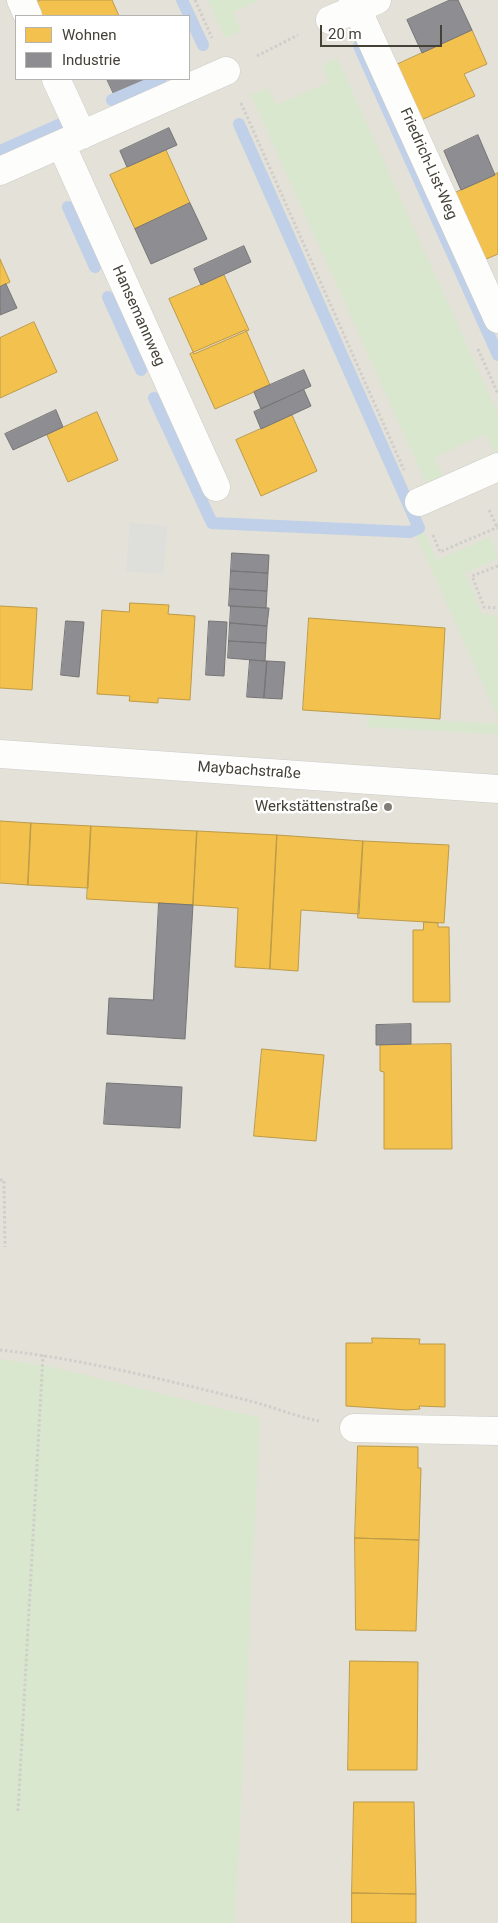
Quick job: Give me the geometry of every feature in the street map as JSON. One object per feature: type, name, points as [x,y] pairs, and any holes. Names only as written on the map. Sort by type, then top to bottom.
[{"type":"street","points":[[21,0],[28,15]]},
{"type":"street","points":[[330,20],[362,3]]},
{"type":"street","name":"Friedrich-List-Weg","points":[[362,3],[498,319]]},
{"type":"street","points":[[0,171],[226,71]]},
{"type":"street","name":"Hansemannweg","points":[[56,80],[71,139],[216,487]]},
{"type":"street","points":[[419,502],[498,467]]},
{"type":"street","name":"Maybachstraße","points":[[0,754],[498,789]]},
{"type":"street","points":[[354,1428],[498,1431]]},
{"type":"path","points":[[195,0],[440,552],[498,528],[491,514]]},
{"type":"path","points":[[226,71],[330,20]]},
{"type":"path","points":[[498,566],[472,576],[484,607],[498,608]]},
{"type":"path","points":[[0,1180],[4,1180],[5,1247]]},
{"type":"path","points":[[0,1350],[43,1355],[248,1401],[291,1415],[354,1428]]},
{"type":"path","points":[[18,1811],[43,1355]]},
{"type":"shaded area","points":[[0,0],[498,0],[498,1923],[0,1923]]},
{"type":"shaded area","points":[[130,523],[167,526],[163,574],[126,571]]},
{"type":"green space","points":[[208,0],[260,0],[233,12],[241,31],[225,38]]},
{"type":"green space","points":[[337,58],[498,414],[498,451],[495,453],[485,434],[435,457],[442,476],[426,483],[251,95],[268,88],[277,105],[329,82],[322,65]]},
{"type":"green space","points":[[242,122],[437,560],[490,537],[498,558],[465,573],[482,614],[497,616],[498,718],[233,126]]},
{"type":"green space","points":[[367,716],[498,724],[498,734],[367,727]]},
{"type":"green space","points":[[0,1359],[52,1367],[260,1418],[235,1923],[0,1923]]},
{"type":"building: Wohnen","points":[[41,0],[112,0],[119,15],[42,15],[36,2]]},
{"type":"building: Wohnen","points":[[472,30],[487,64],[464,74],[475,96],[419,121],[394,66]]},
{"type":"building: Wohnen","points":[[166,150],[190,203],[135,229],[110,175]]},
{"type":"building: Wohnen","points":[[498,173],[498,254],[484,260],[455,193]]},
{"type":"building: Wohnen","points":[[0,259],[10,282],[0,287]]},
{"type":"building: Wohnen","points":[[224,275],[249,330],[194,354],[169,299]]},
{"type":"building: Wohnen","points":[[34,322],[57,372],[0,398],[0,338]]},
{"type":"building: Wohnen","points":[[246,330],[270,385],[215,409],[190,354]]},
{"type":"building: Wohnen","points":[[97,412],[118,460],[68,482],[47,435]]},
{"type":"building: Wohnen","points":[[292,415],[317,471],[261,496],[236,440]]},
{"type":"building: Wohnen","points":[[130,603],[169,605],[168,614],[195,616],[190,700],[158,698],[158,703],[129,701],[130,696],[97,694],[102,610],[129,612]]},
{"type":"building: Wohnen","points":[[0,606],[37,608],[32,690],[0,688]]},
{"type":"building: Wohnen","points":[[309,618],[445,628],[440,719],[303,710]]},
{"type":"building: Wohnen","points":[[0,821],[31,823],[28,885],[0,883]]},
{"type":"building: Wohnen","points":[[31,823],[91,826],[88,888],[28,885]]},
{"type":"building: Wohnen","points":[[91,826],[197,831],[193,905],[87,899]]},
{"type":"building: Wohnen","points":[[197,831],[277,835],[270,969],[235,967],[238,908],[193,905]]},
{"type":"building: Wohnen","points":[[277,835],[363,841],[359,914],[301,910],[298,971],[270,969]]},
{"type":"building: Wohnen","points":[[363,841],[449,845],[444,923],[358,918]]},
{"type":"building: Wohnen","points":[[424,922],[438,923],[438,927],[449,927],[450,1002],[413,1002],[413,930],[423,930]]},
{"type":"building: Wohnen","points":[[451,1044],[452,1149],[384,1149],[384,1072],[380,1071],[380,1045]]},
{"type":"building: Wohnen","points":[[262,1049],[324,1055],[316,1141],[254,1136]]},
{"type":"building: Wohnen","points":[[372,1338],[420,1339],[419,1344],[445,1344],[445,1407],[419,1406],[420,1409],[407,1410],[346,1406],[346,1343],[372,1343]]},
{"type":"building: Wohnen","points":[[358,1446],[418,1447],[418,1468],[421,1468],[419,1540],[355,1538]]},
{"type":"building: Wohnen","points":[[355,1538],[419,1540],[416,1631],[356,1630]]},
{"type":"building: Wohnen","points":[[350,1661],[418,1662],[417,1770],[348,1770]]},
{"type":"building: Wohnen","points":[[354,1802],[414,1802],[416,1894],[352,1893]]},
{"type":"building: Wohnen","points":[[352,1893],[416,1894],[416,1923],[352,1923]]},
{"type":"building: Industrie","points":[[450,0],[458,0],[472,30],[422,53],[407,20]]},
{"type":"building: Industrie","points":[[107,80],[145,80],[114,94]]},
{"type":"building: Industrie","points":[[169,128],[177,145],[127,167],[120,151]]},
{"type":"building: Industrie","points":[[478,135],[495,175],[461,190],[444,151]]},
{"type":"building: Industrie","points":[[190,203],[207,239],[151,264],[135,229]]},
{"type":"building: Industrie","points":[[244,246],[251,262],[201,285],[194,269]]},
{"type":"building: Industrie","points":[[6,284],[17,308],[0,315],[0,287]]},
{"type":"building: Industrie","points":[[304,370],[311,386],[261,409],[254,392]]},
{"type":"building: Industrie","points":[[304,390],[311,406],[261,429],[254,412]]},
{"type":"building: Industrie","points":[[56,410],[63,427],[13,450],[5,434]]},
{"type":"building: Industrie","points":[[232,553],[269,555],[268,573],[231,571]]},
{"type":"building: Industrie","points":[[231,571],[268,573],[267,591],[230,589]]},
{"type":"building: Industrie","points":[[230,589],[267,591],[266,608],[229,606]]},
{"type":"building: Industrie","points":[[231,606],[269,608],[267,626],[230,623]]},
{"type":"building: Industrie","points":[[66,621],[84,622],[79,677],[61,675]]},
{"type":"building: Industrie","points":[[209,621],[227,622],[224,676],[206,675]]},
{"type":"building: Industrie","points":[[230,623],[267,626],[266,643],[229,641]]},
{"type":"building: Industrie","points":[[229,641],[266,643],[265,661],[228,658]]},
{"type":"building: Industrie","points":[[250,660],[267,661],[264,698],[247,697]]},
{"type":"building: Industrie","points":[[267,661],[285,662],[282,699],[264,698]]},
{"type":"building: Industrie","points":[[159,903],[193,905],[185,1039],[107,1034],[109,998],[153,1000]]},
{"type":"building: Industrie","points":[[411,1024],[411,1044],[376,1045],[376,1025]]},
{"type":"building: Industrie","points":[[107,1083],[182,1087],[180,1128],[104,1124]]},
{"type":"waterway","points":[[182,0],[189,15]]},
{"type":"waterway","points":[[190,17],[203,45]]},
{"type":"waterway","points":[[359,46],[498,355]]},
{"type":"waterway","points":[[112,100],[159,80]]},
{"type":"waterway","points":[[0,151],[63,123]]},
{"type":"waterway","points":[[154,398],[212,523],[410,532],[419,528],[239,124]]},
{"type":"waterway","points":[[68,207],[95,267]]},
{"type":"waterway","points":[[108,297],[141,370]]},
{"type":"place","name":"Werkstättenstraße","points":[[388,807]]}]
